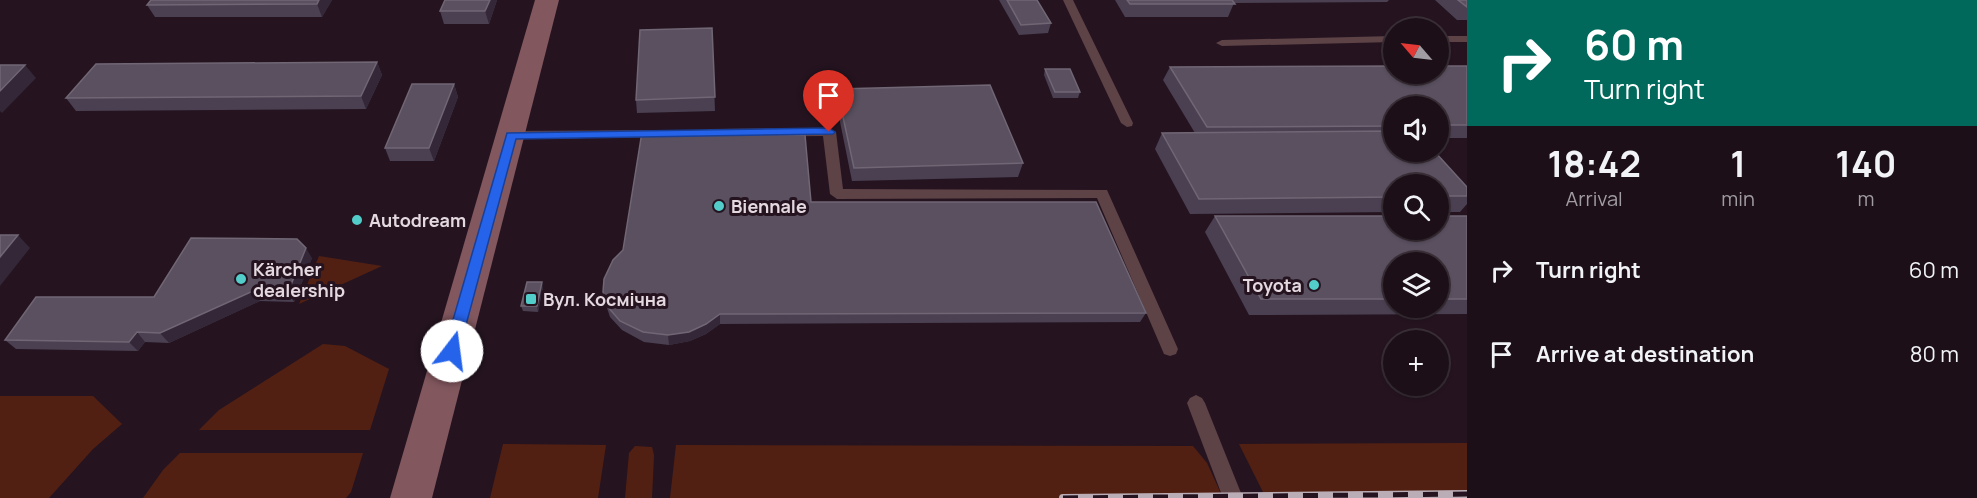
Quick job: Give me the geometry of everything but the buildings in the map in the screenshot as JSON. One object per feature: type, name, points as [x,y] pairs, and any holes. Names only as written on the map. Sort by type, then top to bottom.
[{"type":"main road","points":[[411,498],[547,0]]},
{"type":"lane","points":[[1068,0],[1127,123]]},
{"type":"lane","points":[[1222,43],[1383,39]]},
{"type":"lane","points":[[1449,39],[1467,39]]},
{"type":"lane","points":[[697,134],[829,132],[837,195],[1102,193],[1170,349]]},
{"type":"lane","points":[[511,135],[674,134]]},
{"type":"lane","points":[[1196,403],[1233,498]]},
{"type":"shaded area","points":[[319,256],[382,266],[299,304]]},
{"type":"shaded area","points":[[323,344],[345,346],[389,369],[370,430],[199,430],[219,410]]},
{"type":"shaded area","points":[[0,396],[93,396],[122,424],[93,449],[49,498],[0,498]]},
{"type":"shaded area","points":[[1467,443],[1467,498],[1266,498],[1239,444]]},
{"type":"shaded area","points":[[503,444],[606,445],[598,498],[490,498]]},
{"type":"shaded area","points":[[676,445],[1193,446],[1207,463],[1223,498],[670,498]]},
{"type":"shaded area","points":[[635,446],[652,447],[654,455],[652,498],[625,498],[629,453]]},
{"type":"shaded area","points":[[180,453],[363,453],[351,492],[346,498],[143,498],[163,470]]},
{"type":"railway","points":[[1063,498],[1467,494]]},
{"type":"place","name":"Biennale","points":[[719,206]]},
{"type":"place","name":"Autodream","points":[[357,220]]},
{"type":"place","name":"Kärcher dealership","points":[[241,279]]},
{"type":"place","name":"Toyota","points":[[1314,285]]},
{"type":"place","name":"Вул. Космічна","points":[[531,299]]},
{"type":"route","points":[[452,351],[511,135],[829,132]]}]
